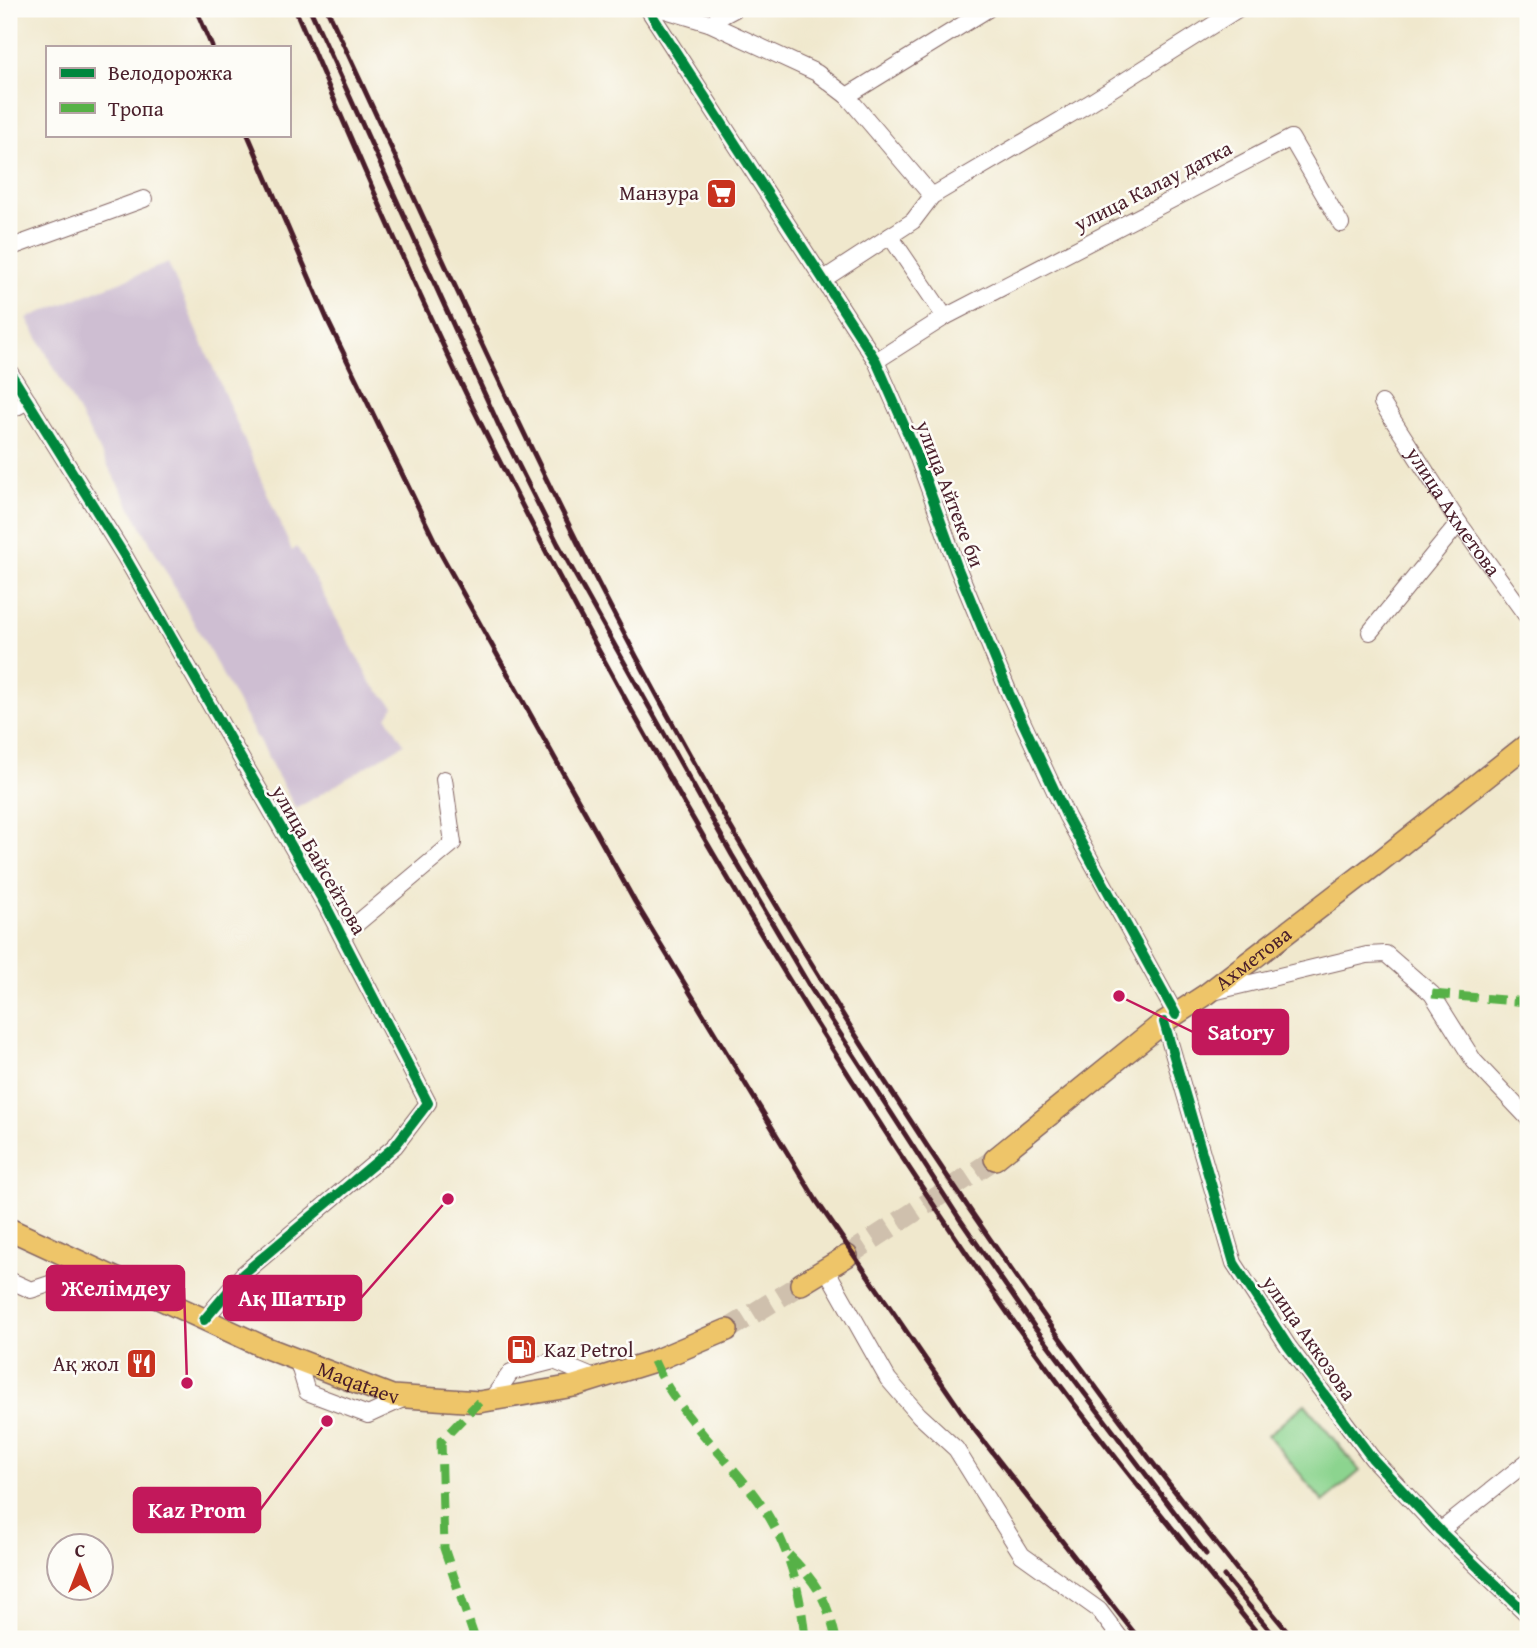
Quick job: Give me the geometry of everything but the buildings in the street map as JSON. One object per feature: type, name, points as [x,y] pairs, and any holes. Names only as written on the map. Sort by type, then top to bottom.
[{"type":"main road","name":"Ахметова","points":[[995,1159],[1170,1019],[1207,994],[1379,862],[1528,744]]},
{"type":"main road","name":"Maqataev","points":[[9,1229],[204,1320],[392,1396],[491,1400],[574,1386],[654,1361],[727,1330]]},
{"type":"main road","points":[[801,1284],[847,1256]]},
{"type":"street","name":"улица Айтеке би","points":[[648,9],[876,361],[915,450],[958,569],[1009,694],[1067,817],[1170,1019]]},
{"type":"street","points":[[662,9],[709,23],[817,73],[847,96],[932,196]]},
{"type":"street","points":[[709,23],[735,9]]},
{"type":"street","points":[[847,96],[988,9]]},
{"type":"street","points":[[824,279],[913,221],[932,196],[1088,104],[1238,9]]},
{"type":"street","name":"улица Калау датка","points":[[876,361],[945,317],[1291,138],[1341,224]]},
{"type":"street","points":[[9,248],[144,198]]},
{"type":"street","points":[[890,236],[945,317]]},
{"type":"street","name":"улица Байсейтова","points":[[9,371],[124,555],[341,936],[428,1104],[395,1146],[243,1273],[204,1320]]},
{"type":"street","points":[[9,411],[28,401]]},
{"type":"street","name":"улица Ахметова","points":[[1382,403],[1460,523],[1528,618]]},
{"type":"street","points":[[1370,632],[1460,523]]},
{"type":"street","points":[[341,936],[453,843],[444,779]]},
{"type":"street","points":[[1207,994],[1367,955],[1386,954],[1432,994],[1474,1061],[1528,1118]]},
{"type":"street","name":"улица Аккозова","points":[[1170,1019],[1234,1264],[1288,1346],[1371,1458],[1440,1531],[1528,1615]]},
{"type":"street","points":[[9,1280],[31,1290],[95,1269]]},
{"type":"street","points":[[826,1269],[888,1379],[919,1415],[956,1449],[1022,1555],[1099,1610],[1121,1639]]},
{"type":"street","points":[[1440,1531],[1528,1461]]},
{"type":"shaded area","points":[[168,263],[292,551],[297,547],[372,684],[394,706],[387,717],[404,744],[296,809],[27,318]]},
{"type":"green space","points":[[1305,1404],[1360,1471],[1323,1502],[1268,1435]]},
{"type":"tunnel","points":[[847,1256],[995,1159]]},
{"type":"tunnel","points":[[727,1330],[801,1284]]},
{"type":"railway","points":[[196,9],[212,46]]},
{"type":"railway","points":[[295,9],[405,261],[474,410],[595,643],[725,873],[863,1097],[1009,1315],[1101,1439],[1262,1639]]},
{"type":"railway","points":[[310,9],[500,428],[558,544],[732,855],[810,987],[959,1218],[1033,1325],[1206,1554]]},
{"type":"railway","points":[[327,9],[477,334],[595,576],[707,786],[782,914],[859,1041],[1023,1287],[1200,1524],[1294,1639]]},
{"type":"railway","points":[[248,136],[328,321],[441,554],[635,902],[816,1200],[970,1424],[1139,1639]]},
{"type":"railway","points":[[1224,1576],[1277,1639]]},
{"type":"marked path","points":[[1432,994],[1528,1002]]},
{"type":"marked path","points":[[654,1361],[689,1418],[746,1485],[770,1518],[792,1568],[805,1639]]},
{"type":"marked path","points":[[475,1639],[444,1548],[441,1441],[479,1402]]},
{"type":"marked path","points":[[789,1555],[820,1593],[836,1639]]},
{"type":"cycle path","points":[[648,9],[876,361],[915,450],[958,569],[1009,693],[1067,817],[1176,1015]]},
{"type":"cycle path","points":[[9,371],[124,555],[326,906],[428,1103],[395,1146],[243,1274],[204,1320]]},
{"type":"cycle path","points":[[1164,1022],[1234,1263],[1288,1346],[1372,1458],[1440,1531],[1528,1615]]},
{"type":"place","name":"Манзура","points":[[722,193]]},
{"type":"place","name":"Satory","points":[[1119,996]]},
{"type":"place","name":"Ақ Шатыр","points":[[448,1199]]},
{"type":"place","name":"Kaz Petrol","points":[[521,1350]]},
{"type":"place","name":"Ақ жол","points":[[142,1364]]},
{"type":"place","name":"Желімдеу","points":[[187,1383]]},
{"type":"place","name":"Kaz Prom","points":[[327,1421]]}]
